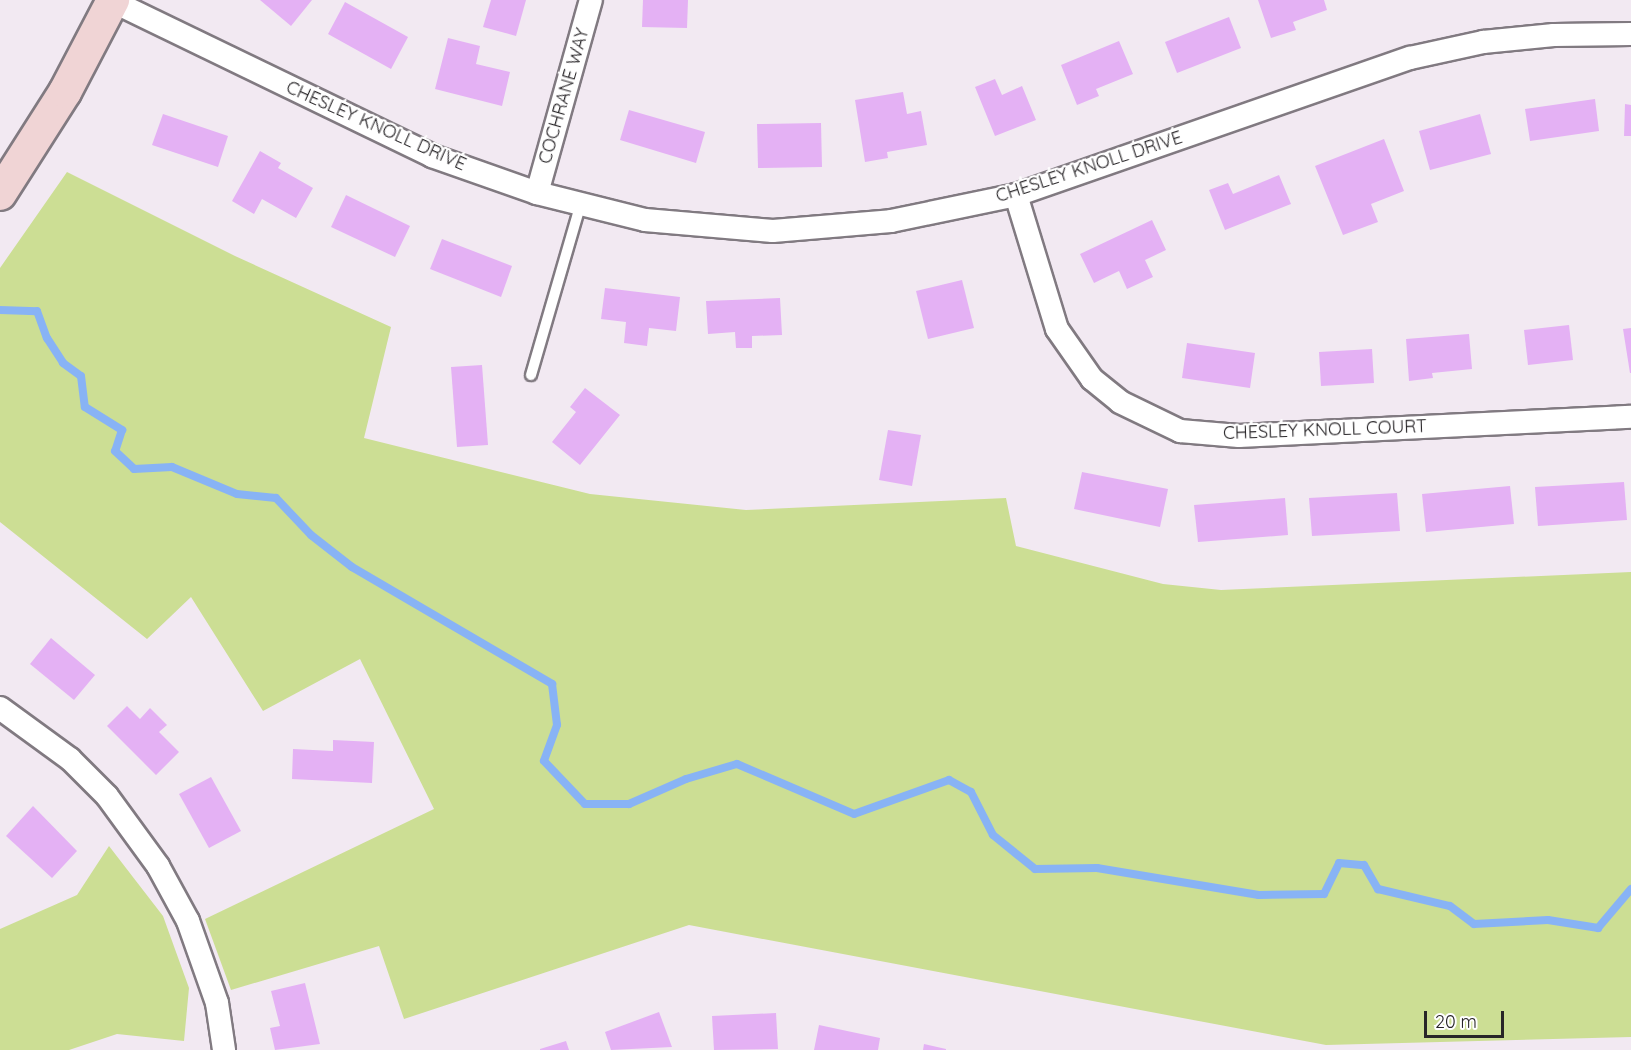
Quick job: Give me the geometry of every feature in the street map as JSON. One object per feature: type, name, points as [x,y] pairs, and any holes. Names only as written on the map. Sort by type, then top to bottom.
[{"type":"main road","points":[[0,194],[64,92],[111,0]]},
{"type":"street","name":"CHESLEY KNOLL DRIVE","points":[[111,0],[432,156],[537,193],[645,220],[773,231],[891,221],[1016,195],[1410,58],[1483,42],[1554,35],[1631,34]]},
{"type":"street","name":"COCHRANE WAY","points":[[537,193],[591,0]]},
{"type":"street","name":"CHESLEY KNOLL COURT","points":[[1016,195],[1063,338],[1092,379],[1120,402],[1180,430],[1239,436],[1631,417]]},
{"type":"street","points":[[0,708],[70,759],[107,796],[158,866],[192,932],[217,1003],[224,1050]]},
{"type":"lane","points":[[531,375],[582,204]]},
{"type":"green space","points":[[67,172],[235,256],[391,327],[364,438],[590,494],[746,510],[1006,498],[1016,546],[1163,584],[1221,590],[1631,572],[1631,1037],[1326,1045],[689,925],[404,1019],[379,946],[231,990],[205,919],[434,809],[360,659],[263,711],[191,597],[147,639],[0,522],[0,268]]},
{"type":"green space","points":[[109,846],[163,916],[189,988],[184,1041],[117,1034],[69,1050],[0,1050],[0,929],[77,895]]},
{"type":"building","points":[[260,0],[312,0],[291,26]]},
{"type":"building","points":[[491,0],[526,0],[516,36],[483,27]]},
{"type":"building","points":[[643,0],[688,0],[687,28],[642,27]]},
{"type":"building","points":[[1258,0],[1324,0],[1327,10],[1293,22],[1296,30],[1271,38]]},
{"type":"building","points":[[345,2],[408,37],[391,69],[328,34]]},
{"type":"building","points":[[1229,17],[1241,48],[1177,73],[1165,42]]},
{"type":"building","points":[[448,38],[480,46],[476,64],[510,72],[502,106],[435,89]]},
{"type":"building","points":[[1119,41],[1133,74],[1096,89],[1099,96],[1077,105],[1061,65]]},
{"type":"building","points":[[995,79],[1002,95],[1022,86],[1036,120],[995,136],[975,87]]},
{"type":"building","points":[[903,92],[907,114],[921,111],[927,145],[887,152],[888,158],[865,162],[855,100]]},
{"type":"building","points":[[1595,99],[1599,131],[1530,141],[1525,109]]},
{"type":"building","points":[[1625,104],[1631,105],[1631,136],[1624,136]]},
{"type":"building","points":[[629,110],[705,132],[696,163],[620,140]]},
{"type":"building","points":[[163,114],[228,136],[218,167],[152,145]]},
{"type":"building","points":[[1480,114],[1491,154],[1430,170],[1419,131]]},
{"type":"building","points":[[821,123],[822,167],[758,168],[757,124]]},
{"type":"building","points":[[1384,139],[1404,191],[1371,204],[1378,222],[1343,235],[1315,166]]},
{"type":"building","points":[[260,151],[281,163],[278,168],[313,188],[296,218],[262,199],[254,214],[232,201]]},
{"type":"building","points":[[1279,175],[1291,204],[1225,230],[1209,190],[1228,183],[1233,194]]},
{"type":"building","points":[[346,195],[410,226],[395,257],[331,227]]},
{"type":"building","points":[[1152,220],[1166,250],[1145,260],[1153,277],[1127,289],[1119,271],[1094,283],[1080,254]]},
{"type":"building","points":[[442,239],[512,266],[501,297],[430,269]]},
{"type":"building","points":[[962,280],[974,328],[928,339],[916,291]]},
{"type":"building","points":[[605,288],[680,297],[676,331],[649,328],[647,346],[624,343],[626,322],[601,319]]},
{"type":"building","points":[[780,298],[782,335],[752,336],[752,348],[736,348],[735,332],[708,334],[706,301]]},
{"type":"building","points":[[1569,325],[1573,360],[1528,365],[1524,330]]},
{"type":"building","points":[[1631,328],[1631,373],[1630,373],[1623,329]]},
{"type":"building","points":[[1469,334],[1472,369],[1432,373],[1433,378],[1409,381],[1406,339]]},
{"type":"building","points":[[1187,343],[1255,353],[1250,388],[1182,378]]},
{"type":"building","points":[[1372,349],[1374,383],[1321,386],[1319,352]]},
{"type":"building","points":[[482,365],[488,445],[457,447],[451,367]]},
{"type":"building","points":[[585,388],[620,415],[580,465],[552,442],[576,412],[570,407]]},
{"type":"building","points":[[888,430],[921,435],[912,486],[879,480]]},
{"type":"building","points":[[1082,472],[1168,489],[1160,527],[1074,509]]},
{"type":"building","points":[[1624,482],[1627,520],[1538,526],[1535,487]]},
{"type":"building","points":[[1510,486],[1514,524],[1426,532],[1422,494]]},
{"type":"building","points":[[1397,493],[1400,531],[1312,536],[1309,498]]},
{"type":"building","points":[[1285,498],[1288,535],[1198,542],[1194,505]]},
{"type":"building","points":[[51,638],[95,675],[74,700],[30,664]]},
{"type":"building","points":[[127,706],[140,719],[150,708],[167,725],[159,732],[179,752],[156,775],[107,726]]},
{"type":"building","points":[[333,740],[374,742],[372,783],[292,779],[293,749],[333,751]]},
{"type":"building","points":[[211,777],[241,831],[209,848],[179,794]]},
{"type":"building","points":[[33,806],[77,851],[52,878],[6,836]]},
{"type":"building","points":[[305,983],[320,1044],[275,1050],[270,1028],[280,1026],[271,991]]},
{"type":"building","points":[[659,1012],[672,1047],[611,1050],[605,1032]]},
{"type":"building","points":[[776,1013],[778,1049],[714,1050],[712,1016]]},
{"type":"building","points":[[819,1025],[880,1038],[878,1050],[814,1050]]},
{"type":"building","points":[[566,1041],[569,1050],[540,1050],[540,1049]]},
{"type":"building","points":[[924,1044],[946,1049],[946,1050],[923,1050]]},
{"type":"waterway","points":[[0,310],[37,311],[47,338],[63,363],[81,376],[85,407],[122,430],[115,451],[134,469],[172,467],[237,494],[276,498],[311,535],[352,567],[552,684],[557,725],[544,761],[585,804],[629,804],[686,779],[737,764],[854,814],[949,780],[971,792],[993,835],[1035,869],[1097,868],[1259,895],[1324,894],[1339,863],[1364,865],[1378,889],[1450,906],[1474,924],[1548,920],[1598,928],[1631,889]]}]
